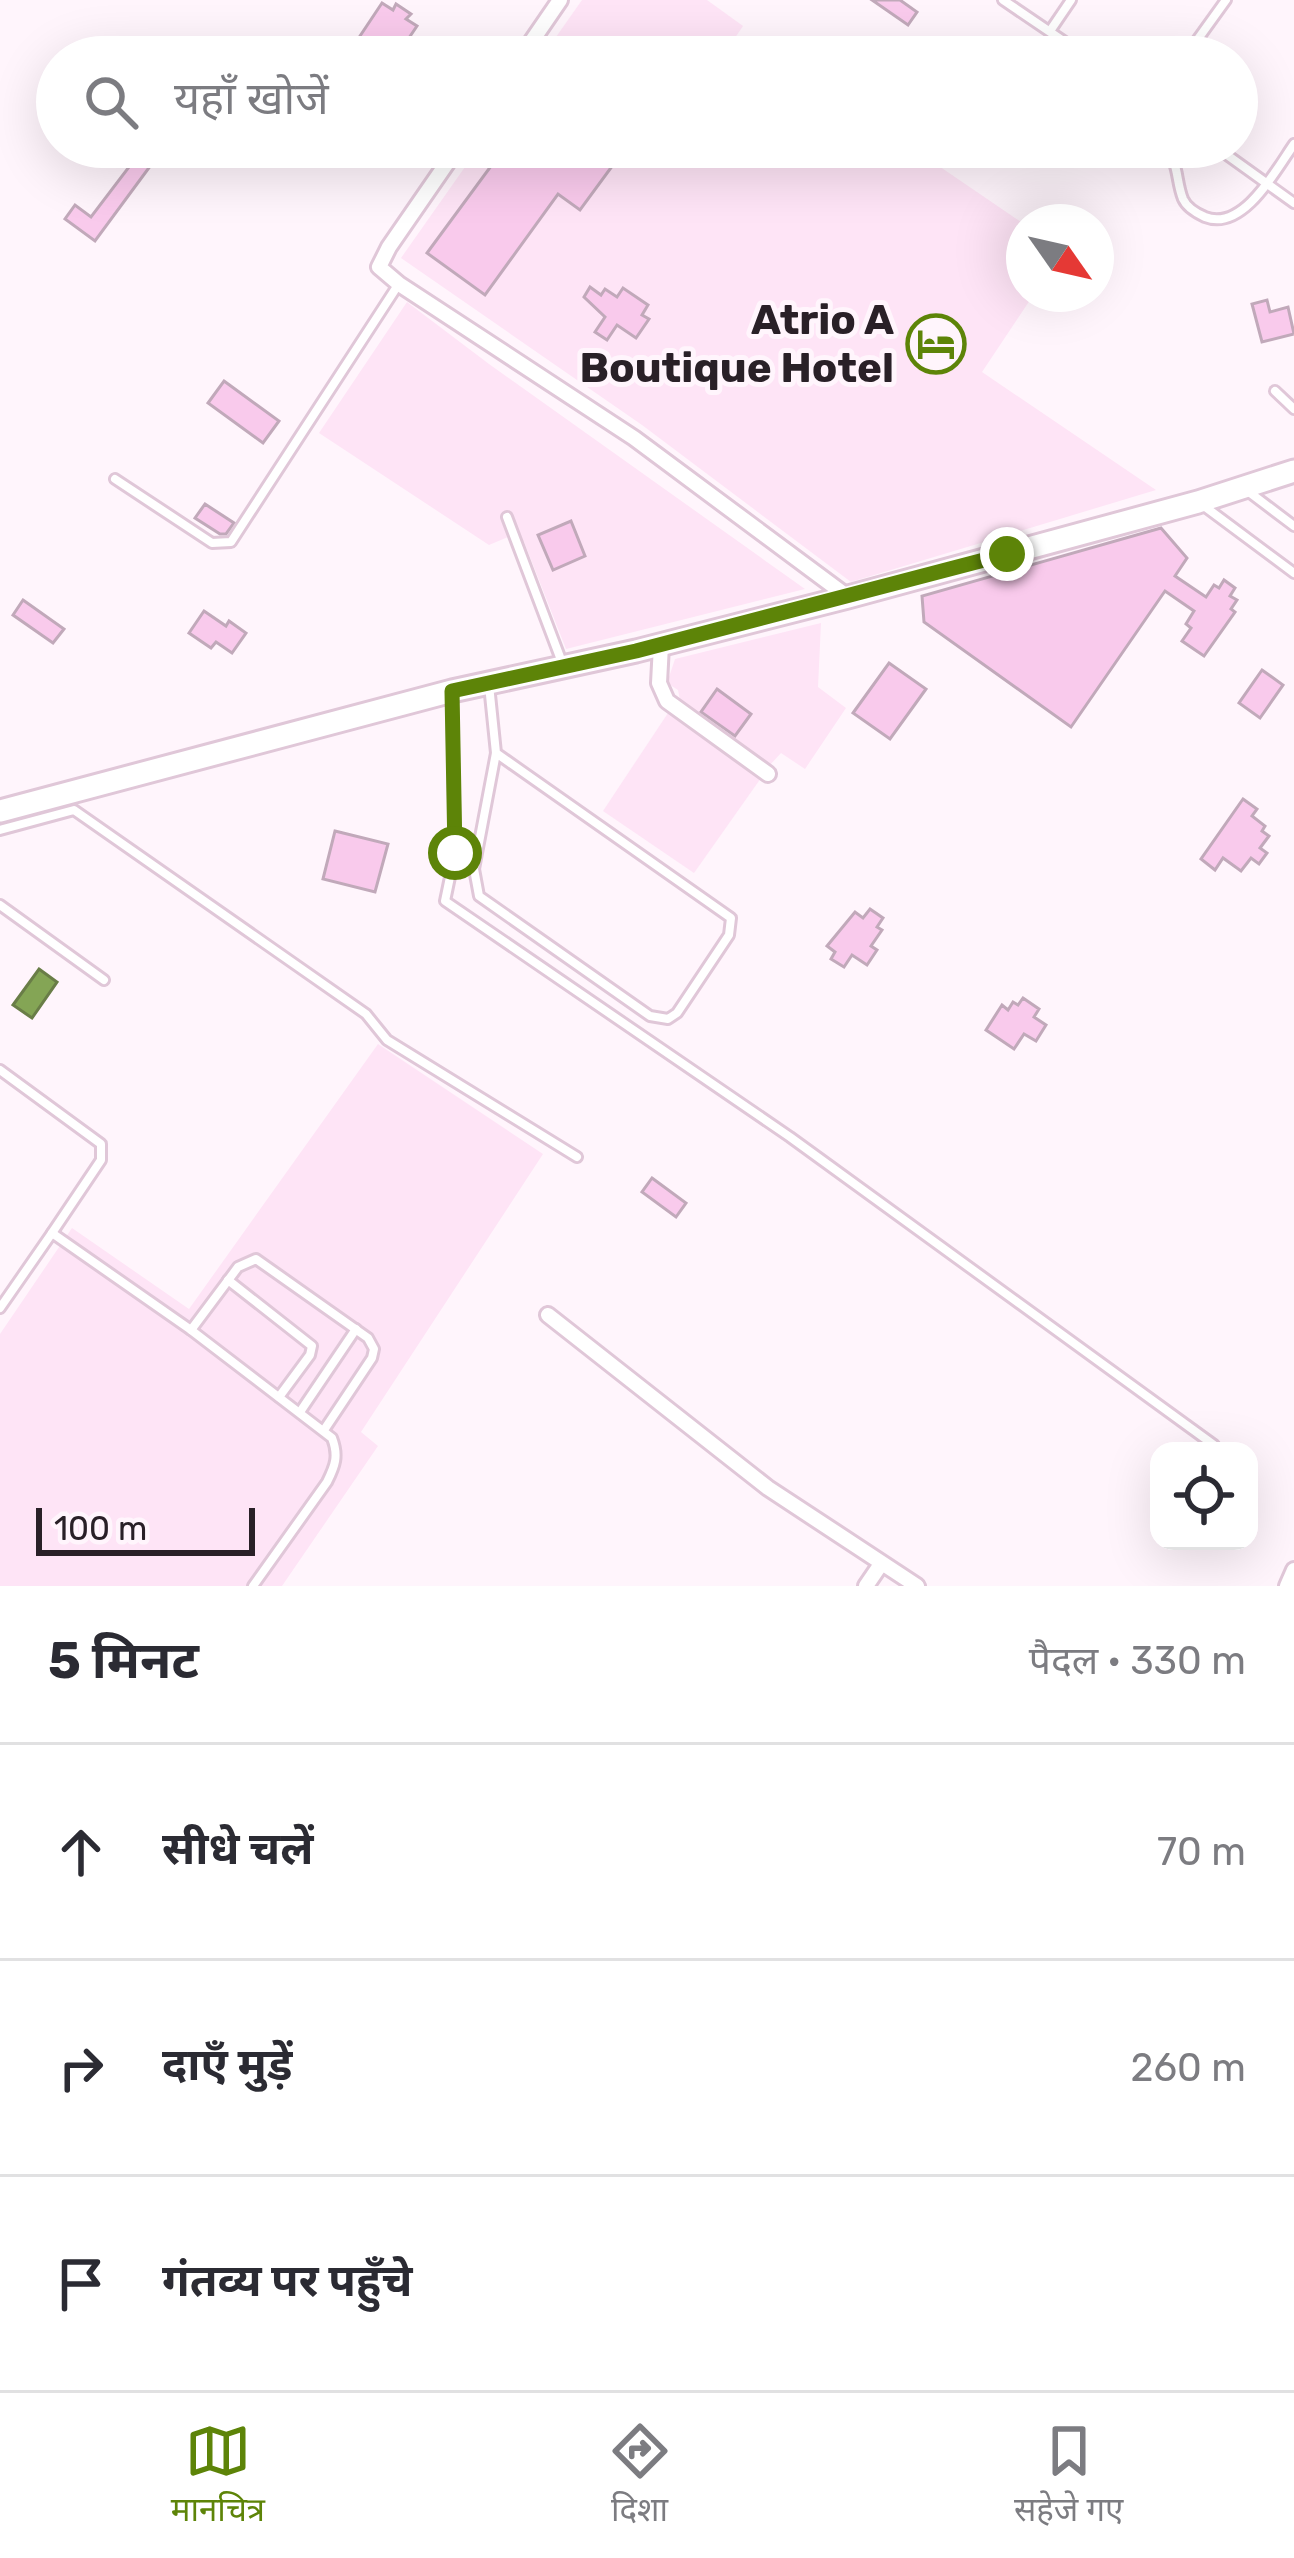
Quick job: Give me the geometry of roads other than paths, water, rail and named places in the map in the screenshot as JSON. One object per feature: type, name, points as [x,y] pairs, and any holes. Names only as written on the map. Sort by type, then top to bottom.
[{"type":"main road","points":[[0,811],[452,691],[848,597],[1198,502],[1294,471]]},
{"type":"street","points":[[535,36],[560,0]]},
{"type":"street","points":[[444,168],[380,267],[634,438],[848,597]]},
{"type":"street","points":[[661,645],[659,683],[667,701],[768,774]]},
{"type":"street","points":[[548,1315],[752,1476],[917,1586]]},
{"type":"street","points":[[866,1586],[881,1564]]},
{"type":"street","points":[[1286,1586],[1294,1570]]},
{"type":"lane","points":[[1003,0],[1057,36]]},
{"type":"lane","points":[[1050,31],[1071,0]]},
{"type":"lane","points":[[1200,36],[1226,0]]},
{"type":"lane","points":[[1177,168],[1186,203],[1217,220],[1236,214],[1267,182],[1294,143]]},
{"type":"lane","points":[[1247,168],[1294,203]]},
{"type":"lane","points":[[115,479],[212,542],[231,542],[399,284]]},
{"type":"lane","points":[[1275,391],[1294,409]]},
{"type":"lane","points":[[1244,488],[1294,526]]},
{"type":"lane","points":[[1198,502],[1294,573]]},
{"type":"lane","points":[[507,517],[563,666]]},
{"type":"lane","points":[[489,683],[496,753],[474,869],[478,896],[650,1016],[668,1019],[677,1013],[729,935],[731,918],[496,753]]},
{"type":"lane","points":[[452,691],[455,853],[445,901],[790,1137],[1210,1442]]},
{"type":"lane","points":[[0,830],[74,810],[374,1020],[387,1040],[578,1157]]},
{"type":"lane","points":[[0,905],[104,980]]},
{"type":"lane","points":[[0,1070],[101,1144],[101,1160],[0,1308]]},
{"type":"lane","points":[[52,1233],[324,1430],[337,1450],[327,1482],[253,1586]]},
{"type":"lane","points":[[191,1330],[228,1280],[247,1260],[256,1259],[356,1330],[373,1343],[372,1358],[324,1430]]},
{"type":"lane","points":[[228,1280],[312,1346],[279,1396]]},
{"type":"lane","points":[[300,1412],[356,1330]]},
{"type":"place","name":"Atrio A Boutique Hotel","points":[[936,344]]}]
